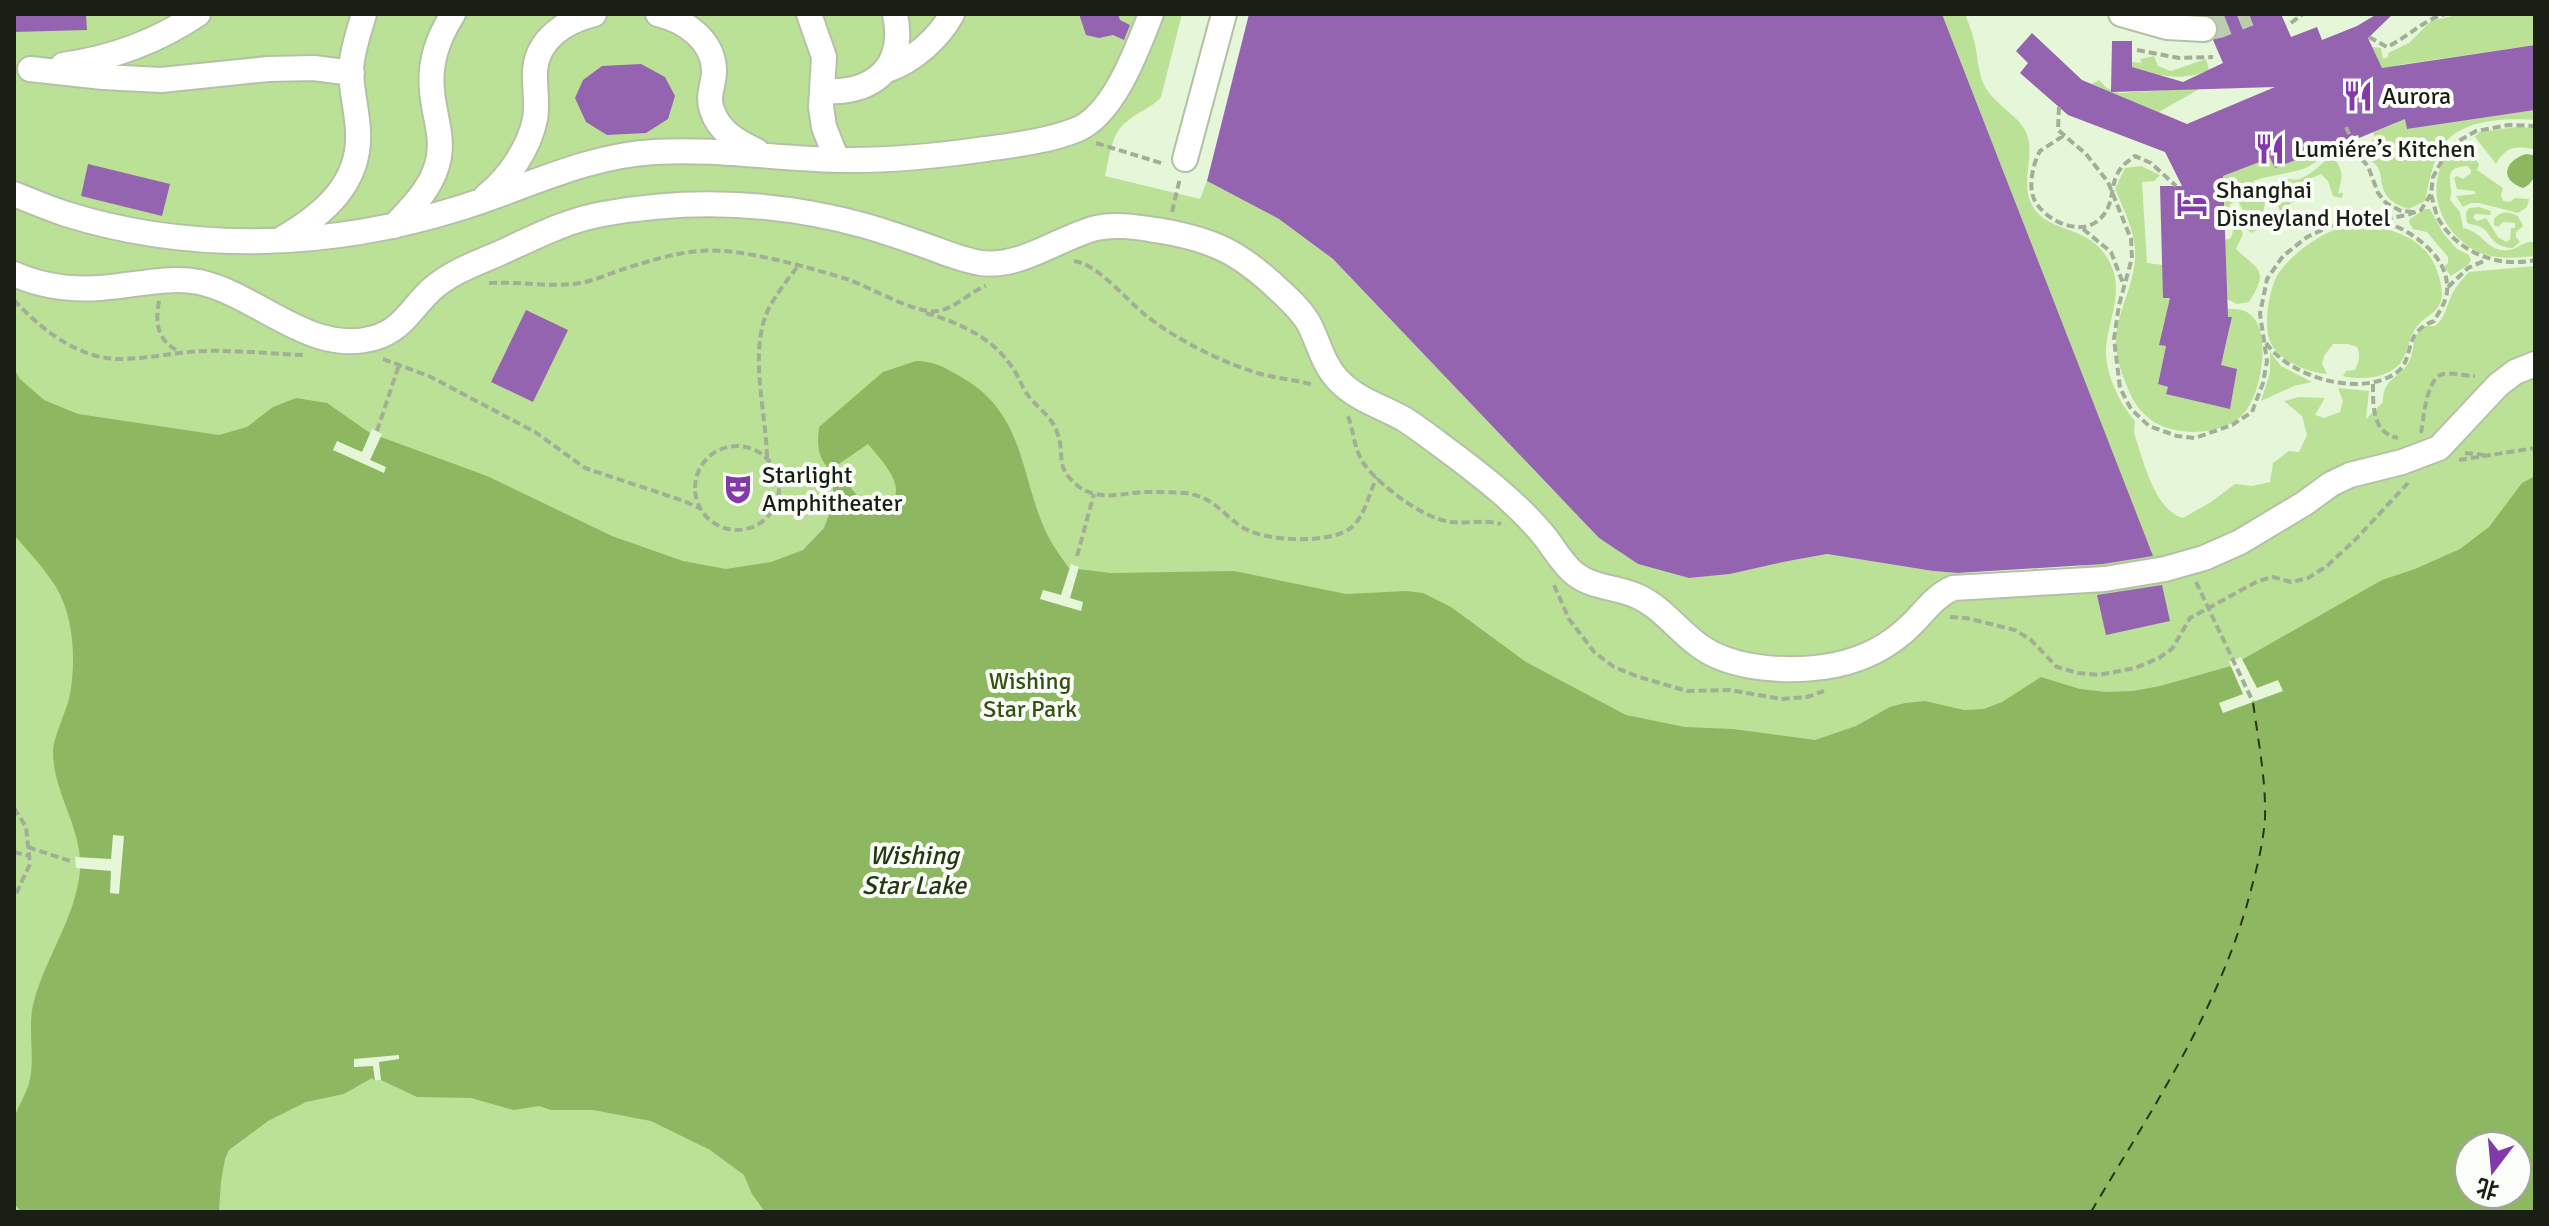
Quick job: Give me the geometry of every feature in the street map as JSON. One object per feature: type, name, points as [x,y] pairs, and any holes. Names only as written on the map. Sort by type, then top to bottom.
[{"type":"lane","points":[[22,69],[78,63],[113,54],[152,41],[198,14]]},
{"type":"lane","points":[[278,241],[327,208],[343,189],[353,170],[358,132],[352,73],[364,14]]},
{"type":"lane","points":[[478,202],[496,188],[510,170],[531,132],[536,109],[535,71],[540,50],[552,34],[594,14]]},
{"type":"lane","points":[[658,14],[685,24],[708,46],[713,65],[709,99],[714,116],[734,139],[763,154]]},
{"type":"lane","points":[[809,14],[824,57],[821,107],[824,127],[837,160]]},
{"type":"lane","points":[[887,70],[896,37],[895,14]]},
{"type":"lane","points":[[823,91],[857,89],[901,65],[924,47],[945,26],[952,14]]},
{"type":"lane","points":[[1185,159],[1224,14]]},
{"type":"lane","points":[[2121,14],[2186,30],[2204,29]]},
{"type":"lane","points":[[2146,22],[2174,14]]},
{"type":"lane","points":[[394,226],[419,199],[437,167],[441,137],[432,91],[431,66],[436,46],[451,15]]},
{"type":"lane","points":[[14,194],[66,214],[131,230],[210,241],[278,241],[394,226],[478,202],[556,172],[601,160],[651,152],[763,154],[837,160],[922,158],[1020,143],[1079,129],[1111,99],[1131,63],[1148,16]]},
{"type":"lane","points":[[22,69],[161,80],[268,69],[314,68],[352,73]]},
{"type":"lane","points":[[14,274],[49,285],[73,288],[170,280],[199,282],[306,331],[351,342],[379,337],[394,329],[407,320],[431,290],[459,271],[560,226],[632,209],[715,204],[787,209],[863,226],[984,264],[1025,257],[1094,229],[1128,226],[1167,232],[1205,241],[1233,252],[1253,266],[1294,304],[1307,321],[1321,356],[1343,386],[1359,398],[1419,429],[1496,488],[1519,507],[1575,574],[1602,587],[1641,597],[1706,651],[1722,658],[1770,669],[1789,670],[1854,661],[1889,645],[1942,593],[1953,588],[2105,579],[2165,569],[2240,542],[2350,475],[2402,462],[2439,448],[2498,385],[2515,372],[2535,364]]},
{"type":"path","points":[[2291,23],[2303,14]]},
{"type":"path","points":[[2369,37],[2387,47],[2405,39],[2430,16],[2445,14]]},
{"type":"path","points":[[2137,50],[2179,58],[2213,57]]},
{"type":"path","points":[[2059,107],[2058,130],[2086,154],[2108,182],[2131,239],[2132,258],[2116,328],[2115,359],[2120,388],[2131,409],[2149,426],[2177,436],[2195,438],[2232,425],[2252,412],[2267,361],[2260,314],[2267,279],[2283,256],[2307,237],[2337,223],[2381,220],[2421,210],[2431,194]]},
{"type":"path","points":[[2488,260],[2460,245],[2438,219],[2431,194],[2433,177],[2450,146],[2476,131],[2509,125],[2535,126]]},
{"type":"path","points":[[2346,127],[2359,156],[2368,166],[2378,193],[2386,203],[2401,211],[2415,212]]},
{"type":"path","points":[[2063,136],[2040,151],[2031,182],[2033,198],[2045,215],[2083,229],[2111,252],[2124,286]]},
{"type":"path","points":[[1112,150],[1161,165],[1185,159],[1167,232]]},
{"type":"path","points":[[2083,229],[2104,214],[2110,205],[2122,166],[2135,156],[2151,163],[2176,186]]},
{"type":"path","points":[[2381,220],[2399,226],[2424,243],[2440,263],[2448,289]]},
{"type":"path","points":[[479,284],[522,282],[550,286],[583,283],[687,251],[732,251],[798,266],[875,289],[973,332],[1003,354],[1027,395],[1048,416],[1057,431],[1063,472],[1080,488],[1094,494],[1185,493],[1217,504],[1242,528],[1273,538],[1307,539],[1336,535],[1350,529],[1360,518],[1377,477]]},
{"type":"path","points":[[1065,260],[1080,261],[1096,271],[1160,327],[1205,350],[1266,375],[1325,389]]},
{"type":"path","points":[[2266,343],[2272,352],[2303,373],[2347,383],[2373,384],[2398,372],[2405,362],[2414,334],[2421,325],[2434,321],[2448,289],[2468,268],[2488,260],[2535,260]]},
{"type":"path","points":[[767,459],[760,368],[762,332],[769,309],[798,266]]},
{"type":"path","points":[[170,280],[159,301],[157,325],[161,338],[180,353]]},
{"type":"path","points":[[924,312],[940,311],[991,284]]},
{"type":"path","points":[[14,300],[54,336],[97,356],[118,359],[206,351],[316,358]]},
{"type":"path","points":[[351,342],[372,354],[431,377],[535,432],[585,468],[684,501],[701,509],[715,524],[728,529],[756,525],[767,517],[775,506],[779,492],[778,478],[767,459],[751,448],[737,445],[723,448],[711,454],[696,476],[695,490],[701,509]]},
{"type":"path","points":[[377,431],[399,365]]},
{"type":"path","points":[[1347,413],[1363,463],[1413,506],[1431,518],[1450,522],[1491,521],[1511,527]]},
{"type":"path","points":[[2451,461],[2535,448]]},
{"type":"path","points":[[1942,619],[1966,618],[2015,630],[2031,640],[2057,667],[2078,673],[2099,675],[2135,668],[2172,649],[2190,618],[2258,581],[2273,577],[2291,582],[2308,578],[2327,566],[2350,546],[2414,477]]},
{"type":"path","points":[[1077,556],[1094,494]]},
{"type":"path","points":[[2192,561],[2199,591],[2253,702]]},
{"type":"path","points":[[1550,574],[1557,597],[1580,636],[1595,653],[1614,667],[1687,691],[1730,690],[1781,699],[1807,697],[1830,689]]},
{"type":"path","points":[[14,808],[26,827],[30,864],[14,898]]},
{"type":"path","points":[[28,847],[70,861]]},
{"type":"path","points":[[14,852],[29,856]]},
{"type":"green space","name":"Wishing Star Lake","points":[[14,14],[1182,14],[1161,97],[1119,130],[1112,144],[1105,176],[1200,199],[1207,181],[1279,219],[1333,259],[1599,538],[1638,564],[1689,578],[1730,574],[1827,554],[1933,571],[2002,576],[2075,567],[2151,552],[1942,14],[1965,14],[1984,85],[2025,130],[2029,147],[2028,194],[2038,214],[2095,243],[2113,270],[2116,290],[2106,348],[2111,378],[2135,421],[2134,433],[2157,494],[2164,505],[2183,518],[2235,484],[2252,486],[2270,482],[2273,463],[2289,451],[2299,452],[2307,435],[2302,416],[2284,401],[2299,397],[2325,398],[2315,415],[2324,418],[2340,412],[2343,401],[2338,388],[2369,391],[2366,419],[2383,402],[2386,387],[2408,364],[2415,339],[2423,326],[2438,323],[2454,291],[2469,272],[2535,266],[2535,1212],[14,1212]]},
{"type":"green space","points":[[2461,14],[2535,14],[2534,45],[2398,65],[2386,77],[2372,47],[2381,48],[2383,59],[2388,57],[2388,53],[2409,43],[2431,21]]},
{"type":"green space","points":[[2154,56],[2158,66],[2171,71],[2206,59],[2209,70],[2189,76],[2170,76],[2132,67],[2132,62],[2142,63],[2140,59]]},
{"type":"green space","points":[[2099,80],[2119,93],[2201,88],[2159,112],[2092,84]]},
{"type":"green space","points":[[2402,96],[2407,129],[2535,110],[2535,120],[2484,122],[2450,138],[2442,147],[2431,173],[2425,201],[2409,209],[2388,197],[2379,170],[2367,159],[2362,149],[2365,143],[2375,139],[2373,132],[2401,118]]},
{"type":"green space","points":[[2535,128],[2535,149],[2512,149],[2496,164],[2475,137],[2479,132]]},
{"type":"green space","points":[[2340,142],[2347,147],[2342,155],[2337,151],[2303,169],[2253,181],[2265,203],[2263,213],[2257,213],[2259,229],[2251,233],[2244,226],[2248,218],[2237,200],[2229,205],[2236,213],[2243,234],[2236,249],[2255,266],[2260,276],[2249,302],[2237,304],[2227,299],[2225,240],[2231,238],[2233,231],[2225,222],[2223,176],[2270,158],[2275,168]]},
{"type":"green space","points":[[2458,147],[2467,147],[2479,164],[2477,170],[2503,188],[2503,201],[2529,199],[2527,207],[2518,213],[2479,203],[2463,207],[2456,196],[2476,194],[2457,189],[2454,178],[2463,179],[2471,173],[2467,166],[2458,167],[2451,173],[2450,200],[2460,212],[2463,228],[2497,249],[2513,249],[2535,242],[2535,256],[2504,258],[2488,255],[2474,250],[2454,234],[2441,213],[2436,189],[2446,156]]},
{"type":"green space","points":[[2332,156],[2340,169],[2338,193],[2343,193],[2342,198],[2333,196],[2328,181],[2321,174],[2307,180],[2308,198],[2292,202],[2282,214],[2273,191],[2276,183],[2283,179],[2305,177]]},
{"type":"green space","points":[[2141,166],[2160,175],[2154,181],[2142,182],[2147,263],[2163,265],[2164,298],[2188,298],[2160,345],[2166,346],[2158,384],[2168,387],[2167,394],[2223,356],[2232,318],[2204,312],[2227,303],[2228,309],[2243,310],[2251,315],[2261,335],[2262,363],[2251,403],[2236,420],[2214,430],[2189,432],[2154,422],[2134,400],[2119,362],[2116,337],[2134,270],[2135,250],[2129,223],[2115,189],[2125,168]]},
{"type":"green space","points":[[2469,208],[2491,211],[2490,215],[2475,214],[2473,218],[2477,221],[2486,218],[2498,237],[2506,242],[2510,240],[2511,228],[2515,228],[2515,223],[2503,222],[2498,227],[2494,225],[2494,219],[2505,213],[2518,216],[2523,226],[2516,232],[2520,242],[2513,248],[2500,245],[2482,228],[2467,223]]},
{"type":"green space","points":[[2425,209],[2430,209],[2443,233],[2471,260],[2451,276],[2444,267],[2448,257],[2427,232],[2413,229],[2409,222]]},
{"type":"green space","points":[[2374,225],[2406,236],[2423,248],[2435,265],[2440,282],[2442,296],[2439,306],[2419,324],[2399,364],[2386,374],[2368,378],[2343,376],[2346,371],[2355,370],[2359,358],[2357,347],[2348,344],[2333,344],[2324,356],[2322,364],[2327,374],[2311,371],[2287,360],[2274,348],[2267,326],[2270,298],[2278,274],[2297,254],[2329,232],[2346,226]]},
{"type":"green space","points":[[2270,352],[2281,366],[2312,382],[2294,386],[2261,401],[2270,373]]},
{"type":"water","points":[[2526,154],[2533,155],[2535,169],[2533,179],[2523,188],[2510,180],[2507,171],[2513,161]]},
{"type":"water","name":"Wishing Star Lake","points":[[916,361],[932,363],[979,389],[996,406],[1017,444],[1046,532],[1069,568],[1111,573],[1234,571],[1346,594],[1423,593],[1451,607],[1526,662],[1626,715],[1685,727],[1733,729],[1815,740],[1856,726],[1890,707],[1905,703],[1925,701],[1964,710],[1984,709],[2002,702],[2041,677],[2080,689],[2133,691],[2231,666],[2382,580],[2460,549],[2489,527],[2522,483],[2535,476],[2535,1212],[765,1212],[752,1194],[744,1175],[710,1150],[651,1121],[593,1110],[551,1110],[539,1106],[514,1110],[471,1098],[417,1097],[372,1078],[344,1094],[306,1102],[268,1121],[229,1150],[221,1181],[219,1212],[22,1212],[14,1204],[13,1122],[30,1079],[32,1011],[39,984],[73,904],[80,855],[54,767],[53,752],[70,694],[73,667],[70,625],[56,587],[14,535],[14,369],[20,379],[44,400],[78,414],[219,435],[247,427],[273,407],[296,398],[327,403],[370,433],[487,476],[612,536],[683,561],[726,569],[771,562],[803,550],[824,528],[833,504],[833,484],[842,477],[865,505],[883,507],[895,497],[896,489],[890,472],[868,444],[830,470],[820,455],[819,427],[883,372]]},
{"type":"pier","points":[[372,429],[382,434],[370,460],[386,467],[384,473],[333,450],[337,441],[362,452]]},
{"type":"pier","points":[[1071,564],[1079,567],[1070,598],[1083,602],[1081,611],[1040,599],[1043,590],[1061,595]]},
{"type":"pier","points":[[2241,657],[2257,688],[2278,680],[2283,691],[2223,713],[2219,703],[2243,694],[2229,662]]},
{"type":"pier","points":[[113,835],[124,836],[119,894],[110,893],[111,871],[76,868],[75,857],[111,859]]},
{"type":"pier","points":[[399,1055],[399,1059],[379,1062],[381,1080],[375,1081],[373,1066],[354,1067],[354,1059]]},
{"type":"building","points":[[14,14],[86,14],[87,30],[14,32]]},
{"type":"building","points":[[1079,14],[1118,14],[1120,20],[1130,25],[1124,40],[1113,35],[1099,38],[1086,35]]},
{"type":"building","points":[[1249,14],[1942,14],[2153,556],[2103,564],[1958,573],[1827,554],[1730,574],[1689,578],[1638,564],[1599,538],[1333,259],[1279,219],[1207,181]]},
{"type":"building","name":"Shanghai Disneyland Hotel","points":[[2281,14],[2291,37],[2317,27],[2322,40],[2377,14],[2393,14],[2368,38],[2382,68],[2535,45],[2535,110],[2407,129],[2405,119],[2275,168],[2270,158],[2223,176],[2228,317],[2232,317],[2221,365],[2237,369],[2230,409],[2166,394],[2168,387],[2158,384],[2166,346],[2159,345],[2170,298],[2163,298],[2160,186],[2182,186],[2165,152],[2068,115],[2020,73],[2028,63],[2016,51],[2032,33],[2082,80],[2187,124],[2275,87],[2111,92],[2112,41],[2132,41],[2132,67],[2183,82],[2223,63],[2213,40],[2219,29],[2217,22],[2209,15]]},
{"type":"building","points":[[641,64],[665,77],[675,96],[668,119],[646,133],[607,135],[586,122],[575,98],[583,80],[602,66]]},
{"type":"building","points":[[88,164],[170,184],[162,216],[81,196]]},
{"type":"building","points":[[526,310],[568,330],[533,402],[491,382]]},
{"type":"building","points":[[2162,585],[2170,621],[2106,635],[2097,595]]},
{"type":"ferry route","points":[[2091,1212],[2198,1027],[2216,989],[2246,908],[2265,818],[2263,774],[2253,702]]},
{"type":"tunnel","points":[[2204,29],[2249,14]]},
{"type":"place","name":"Aurora","points":[[2358,96]]},
{"type":"place","name":"Lumiére’s Kitchen","points":[[2270,149]]},
{"type":"place","name":"Shanghai Disneyland Hotel","points":[[2192,204]]},
{"type":"place","name":"Starlight Amphitheater","points":[[738,489]]},
{"type":"park label","name":"Wishing Star Park","points":[[1030,695]]}]
